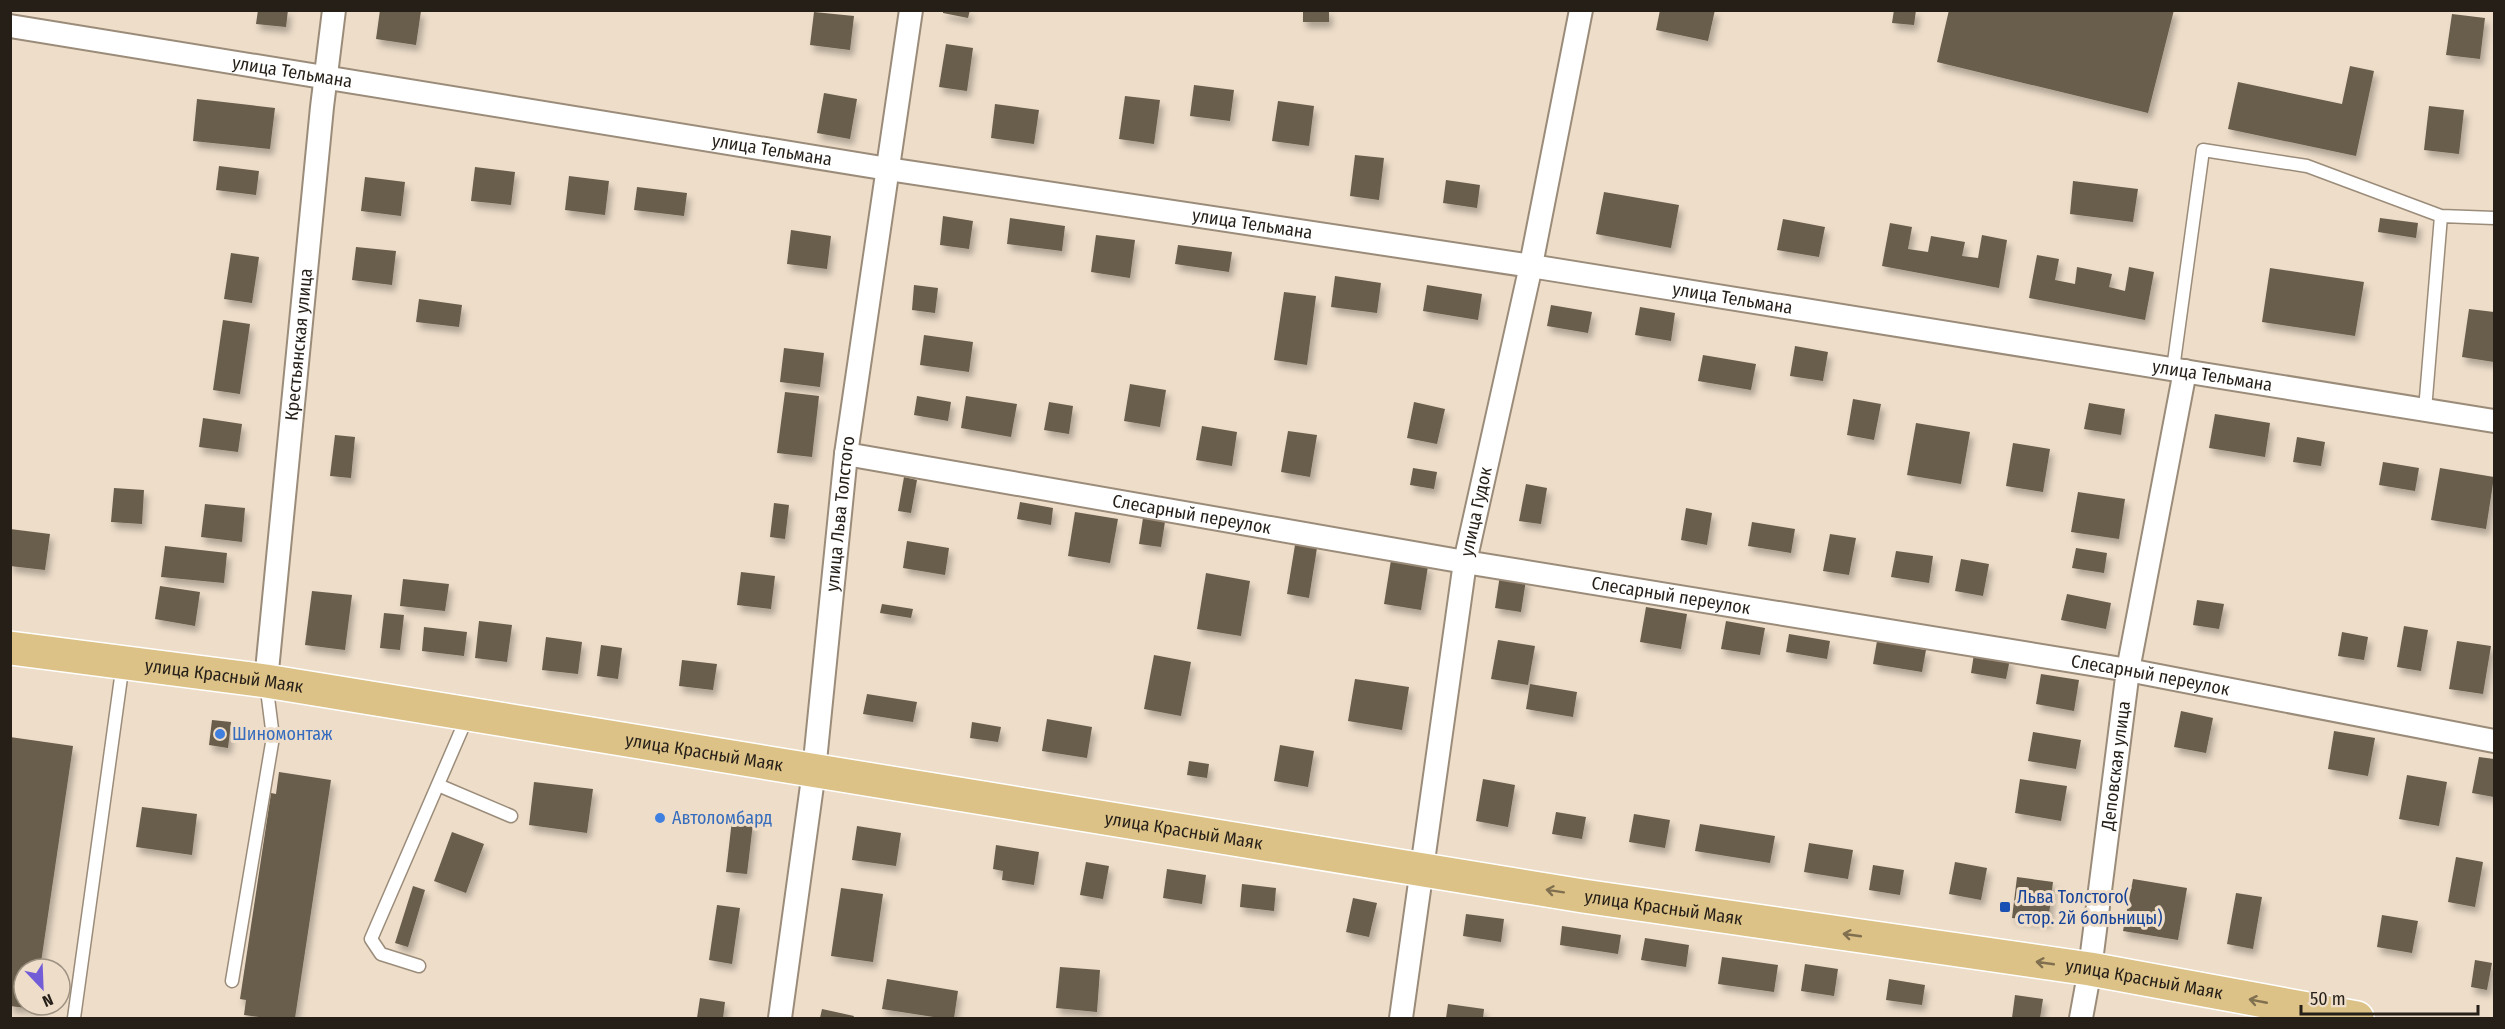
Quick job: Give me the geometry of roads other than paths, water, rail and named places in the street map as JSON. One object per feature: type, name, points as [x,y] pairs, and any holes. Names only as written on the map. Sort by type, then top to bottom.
[{"type":"main road","name":"улица Красный Маяк","points":[[10,648],[266,681],[1595,897],[2090,969],[2295,1013],[2357,1018]]},
{"type":"street","name":"Крестьянская улица","points":[[266,681],[334,10]]},
{"type":"street","name":"улица Льва Толстого","points":[[780,1018],[814,771],[846,454],[911,10]]},
{"type":"street","name":"улица Гудок","points":[[1401,1018],[1465,562],[1531,266],[1581,10]]},
{"type":"street","name":"улица Тельмана","points":[[10,26],[888,169],[1531,266],[2494,421]]},
{"type":"street","name":"Деповская улица","points":[[2080,1018],[2090,969],[2128,670],[2179,370]]},
{"type":"street","name":"Слесарный переулок","points":[[846,454],[1465,562],[2128,670],[2494,741]]},
{"type":"lane","points":[[2179,370],[2203,150],[2307,166],[2441,216],[2494,218]]},
{"type":"lane","points":[[2425,410],[2441,216]]},
{"type":"lane","points":[[74,1018],[123,663]]},
{"type":"lane","points":[[232,981],[273,737],[266,681]]},
{"type":"lane","points":[[419,966],[381,954],[371,939],[469,714]]},
{"type":"lane","points":[[438,785],[511,816]]},
{"type":"place","name":"Шиномонтаж","points":[[220,734]]},
{"type":"place","name":"Автоломбард","points":[[660,818]]},
{"type":"place","name":"Льва Толстого( стор. 2й больницы)","points":[[2005,907]]}]
